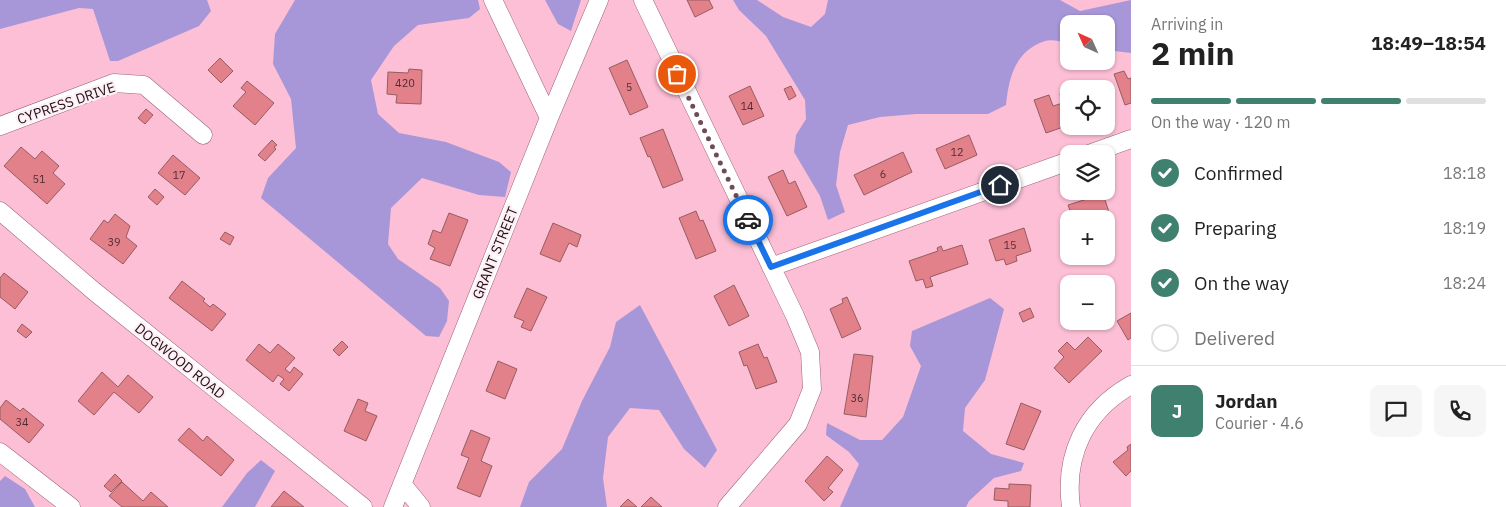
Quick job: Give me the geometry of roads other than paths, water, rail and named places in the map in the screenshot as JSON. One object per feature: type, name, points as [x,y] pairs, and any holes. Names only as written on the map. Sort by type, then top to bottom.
[{"type":"street","points":[[493,0],[549,118]]},
{"type":"street","name":"GRANT STREET","points":[[393,507],[549,118],[599,0]]},
{"type":"street","points":[[643,0],[810,352],[812,388],[798,424],[727,507]]},
{"type":"street","name":"CYPRESS DRIVE","points":[[0,126],[114,83],[144,85],[204,135]]},
{"type":"street","points":[[1114,145],[1131,139]]},
{"type":"street","points":[[771,267],[1060,164]]},
{"type":"street","name":"DOGWOOD ROAD","points":[[0,211],[95,292],[363,507]]},
{"type":"street","points":[[1070,507],[1069,477],[1077,441],[1096,412],[1108,400],[1131,385]]},
{"type":"street","points":[[0,452],[71,507]]},
{"type":"street","points":[[402,484],[421,507]]}]
